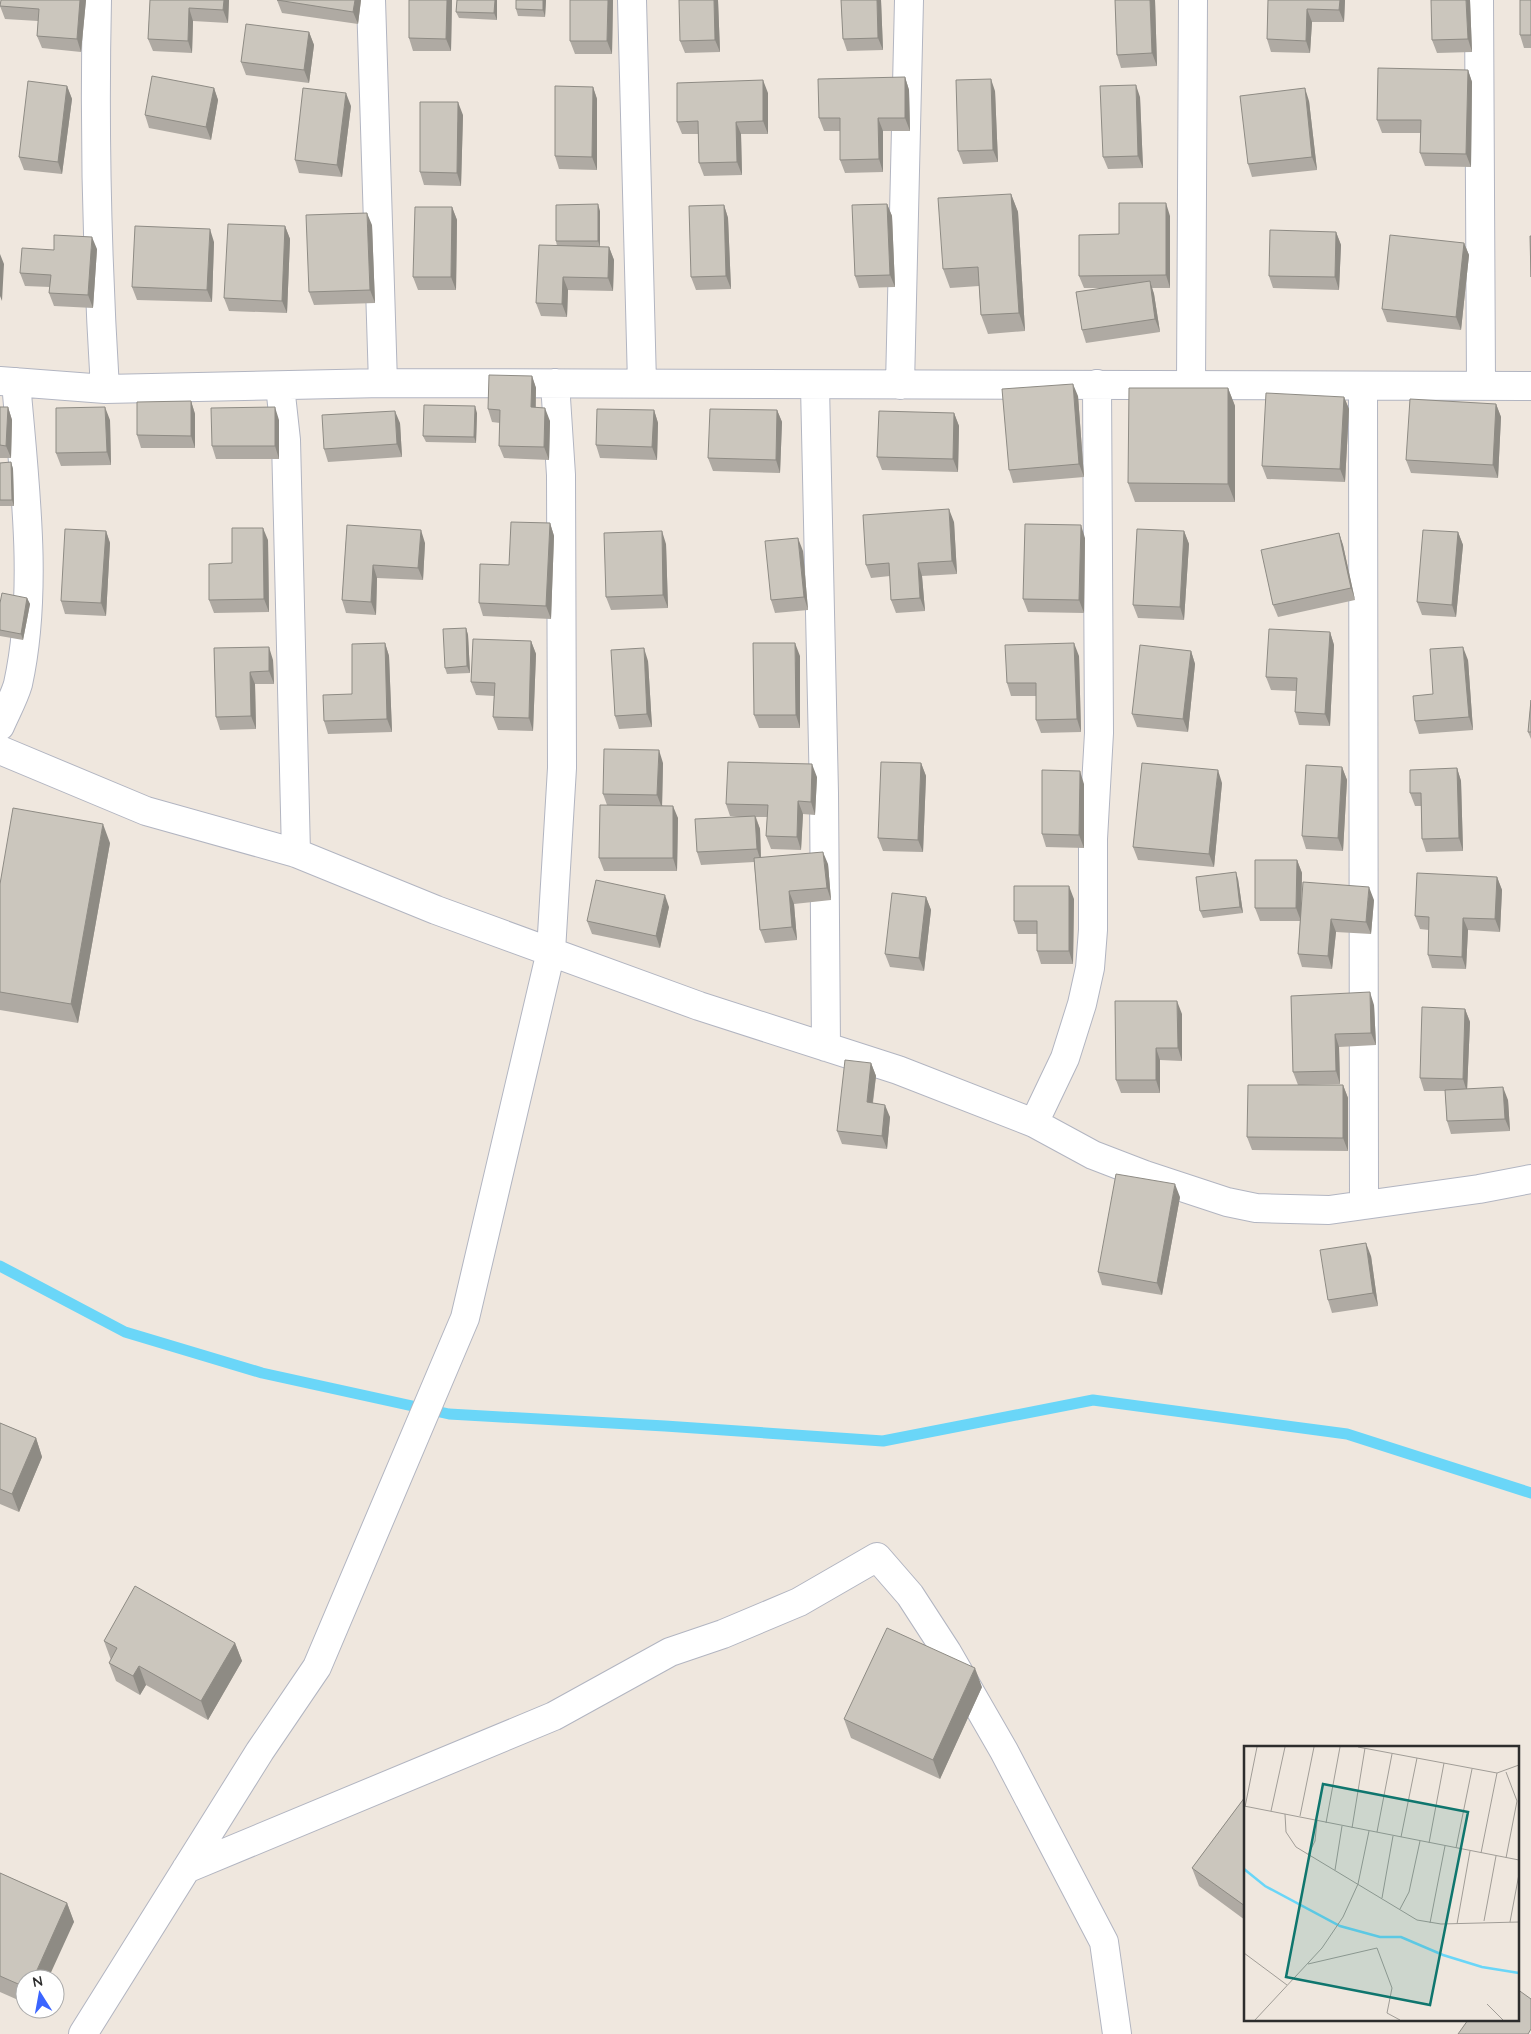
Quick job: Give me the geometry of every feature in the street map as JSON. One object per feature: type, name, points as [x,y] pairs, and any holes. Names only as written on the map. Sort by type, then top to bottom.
[{"type":"street","points":[[97,0],[95,98],[100,298],[105,389]]},
{"type":"street","points":[[371,0],[383,383]]},
{"type":"street","points":[[632,0],[642,383]]},
{"type":"street","points":[[900,385],[909,0]]},
{"type":"street","points":[[1191,386],[1193,0]]},
{"type":"street","points":[[1479,0],[1481,384]]},
{"type":"street","points":[[0,726],[17,686],[29,594],[23,464],[8,381],[105,389],[383,383],[642,383],[815,386],[1097,384],[1363,386],[1481,384],[1531,386]]},
{"type":"street","points":[[83,2034],[260,1751],[317,1667],[465,1318],[551,951],[562,768],[561,475],[556,384]]},
{"type":"street","points":[[1034,1123],[1065,1058],[1082,1004],[1092,949],[1093,839],[1099,733],[1097,384]]},
{"type":"street","points":[[280,386],[286,440],[296,853]]},
{"type":"street","points":[[815,386],[823,773],[826,1047]]},
{"type":"street","points":[[1363,386],[1364,1205]]},
{"type":"street","points":[[0,750],[146,811],[296,853],[436,910],[699,1006],[898,1070],[1034,1123],[1094,1155],[1145,1175],[1227,1202],[1256,1208],[1329,1210],[1479,1189],[1531,1179]]},
{"type":"street","points":[[186,1868],[554,1716],[670,1652],[723,1634],[798,1602],[878,1557],[910,1595],[947,1652],[1004,1751],[1104,1942],[1117,2034]]},
{"type":"building","points":[[1,0],[80,0],[77,39],[37,36],[39,9],[0,6]]},
{"type":"building","points":[[150,0],[224,0],[223,10],[189,8],[188,41],[148,39]]},
{"type":"building","points":[[277,0],[355,0],[353,12]]},
{"type":"building","points":[[409,0],[447,0],[446,39],[409,38]]},
{"type":"building","points":[[457,0],[495,0],[494,13],[456,12]]},
{"type":"building","points":[[516,0],[543,0],[543,10],[516,9]]},
{"type":"building","points":[[570,0],[608,0],[607,41],[570,41]]},
{"type":"building","points":[[679,0],[714,0],[715,40],[680,41]]},
{"type":"building","points":[[841,0],[877,0],[878,38],[843,39]]},
{"type":"building","points":[[1115,0],[1150,0],[1152,53],[1117,55]]},
{"type":"building","points":[[1268,0],[1340,0],[1339,10],[1307,9],[1306,41],[1267,39]]},
{"type":"building","points":[[1431,0],[1466,0],[1468,39],[1432,40]]},
{"type":"building","points":[[1520,0],[1531,0],[1531,35],[1520,35]]},
{"type":"building","points":[[246,24],[309,32],[304,70],[241,62]]},
{"type":"building","points":[[1378,68],[1468,70],[1466,154],[1420,153],[1421,120],[1377,120]]},
{"type":"building","points":[[152,76],[214,88],[206,127],[145,115]]},
{"type":"building","points":[[905,77],[905,118],[878,118],[879,159],[840,160],[840,118],[819,118],[818,79]]},
{"type":"building","points":[[991,79],[993,150],[958,151],[956,80]]},
{"type":"building","points":[[763,80],[763,121],[736,122],[737,162],[699,163],[698,121],[677,122],[677,83]]},
{"type":"building","points":[[28,81],[67,86],[58,162],[19,157]]},
{"type":"building","points":[[1136,85],[1138,156],[1103,157],[1100,86]]},
{"type":"building","points":[[555,86],[593,87],[592,157],[555,156]]},
{"type":"building","points":[[303,88],[346,93],[337,165],[295,160]]},
{"type":"building","points":[[1305,88],[1312,157],[1248,164],[1240,96]]},
{"type":"building","points":[[420,102],[458,102],[457,173],[420,172]]},
{"type":"building","points":[[1011,194],[1019,313],[981,315],[978,267],[943,269],[938,198]]},
{"type":"building","points":[[1119,203],[1166,203],[1166,275],[1079,276],[1079,235],[1119,234]]},
{"type":"building","points":[[598,204],[598,241],[556,241],[556,205]]},
{"type":"building","points":[[887,204],[890,275],[855,276],[852,205]]},
{"type":"building","points":[[724,205],[726,276],[691,277],[689,206]]},
{"type":"building","points":[[415,207],[452,207],[451,277],[413,277]]},
{"type":"building","points":[[367,213],[370,290],[309,292],[306,215]]},
{"type":"building","points":[[228,224],[285,226],[282,301],[224,298]]},
{"type":"building","points":[[135,226],[210,229],[207,290],[132,287]]},
{"type":"building","points":[[1270,230],[1336,232],[1335,277],[1269,276]]},
{"type":"building","points":[[54,235],[92,237],[88,295],[49,293],[51,275],[20,273],[22,248],[54,250]]},
{"type":"building","points":[[1390,235],[1464,243],[1456,317],[1382,309]]},
{"type":"building","points":[[1530,236],[1531,236],[1531,277]]},
{"type":"building","points":[[539,245],[609,247],[608,278],[563,277],[562,304],[536,303]]},
{"type":"building","points":[[1150,281],[1155,319],[1082,330],[1076,292]]},
{"type":"building","points":[[489,375],[532,376],[531,407],[545,408],[544,447],[499,446],[500,410],[488,409]]},
{"type":"building","points":[[1073,384],[1079,464],[1009,470],[1002,389]]},
{"type":"building","points":[[1129,388],[1228,388],[1228,484],[1128,483]]},
{"type":"building","points":[[1266,393],[1344,397],[1340,469],[1262,466]]},
{"type":"building","points":[[1410,399],[1496,404],[1493,465],[1406,460]]},
{"type":"building","points":[[191,401],[191,436],[137,435],[137,402]]},
{"type":"building","points":[[424,405],[475,406],[474,437],[423,436]]},
{"type":"building","points":[[0,407],[8,407],[6,446],[0,445]]},
{"type":"building","points":[[105,407],[107,452],[56,453],[56,408]]},
{"type":"building","points":[[275,407],[275,446],[212,446],[211,408]]},
{"type":"building","points":[[597,409],[654,410],[652,447],[596,445]]},
{"type":"building","points":[[710,409],[777,410],[776,460],[708,458]]},
{"type":"building","points":[[395,411],[397,444],[324,449],[322,415]]},
{"type":"building","points":[[879,411],[954,413],[953,459],[877,457]]},
{"type":"building","points":[[11,462],[12,500],[0,500],[0,463]]},
{"type":"building","points":[[949,509],[952,561],[918,563],[920,598],[891,600],[889,563],[866,565],[863,515]]},
{"type":"building","points":[[511,522],[550,523],[546,606],[479,603],[480,564],[509,565]]},
{"type":"building","points":[[1025,524],[1081,525],[1079,600],[1023,599]]},
{"type":"building","points":[[347,525],[421,530],[418,568],[373,565],[371,602],[342,600]]},
{"type":"building","points":[[232,528],[263,528],[264,599],[209,600],[209,564],[232,563]]},
{"type":"building","points":[[65,529],[106,531],[101,603],[61,601]]},
{"type":"building","points":[[1137,529],[1184,531],[1180,607],[1133,605]]},
{"type":"building","points":[[1423,530],[1458,532],[1452,605],[1417,602]]},
{"type":"building","points":[[662,531],[663,595],[606,597],[604,533]]},
{"type":"building","points":[[1339,533],[1351,588],[1273,605],[1261,550]]},
{"type":"building","points":[[798,538],[804,597],[771,600],[765,541]]},
{"type":"building","points":[[2,593],[27,598],[21,634],[0,630]]},
{"type":"building","points":[[466,628],[467,666],[445,668],[443,629]]},
{"type":"building","points":[[1269,629],[1330,632],[1325,714],[1295,712],[1297,678],[1266,677]]},
{"type":"building","points":[[473,639],[531,641],[529,718],[493,717],[495,683],[471,682]]},
{"type":"building","points":[[385,643],[387,719],[324,721],[323,695],[352,694],[352,644]]},
{"type":"building","points":[[753,643],[795,643],[796,715],[754,715]]},
{"type":"building","points":[[1074,643],[1077,719],[1036,720],[1036,683],[1007,683],[1005,645]]},
{"type":"building","points":[[1140,645],[1191,651],[1183,719],[1132,714]]},
{"type":"building","points":[[269,647],[269,671],[250,672],[251,716],[216,717],[214,648]]},
{"type":"building","points":[[1463,647],[1469,717],[1415,721],[1413,696],[1433,694],[1430,649]]},
{"type":"building","points":[[644,648],[647,714],[615,716],[611,650]]},
{"type":"building","points":[[1531,700],[1531,732],[1528,732]]},
{"type":"building","points":[[604,749],[659,750],[657,795],[603,794]]},
{"type":"building","points":[[728,762],[812,764],[811,802],[798,801],[797,837],[766,836],[768,805],[726,804]]},
{"type":"building","points":[[881,762],[921,763],[918,840],[878,838]]},
{"type":"building","points":[[1142,763],[1218,770],[1209,854],[1133,847]]},
{"type":"building","points":[[1306,765],[1342,767],[1338,838],[1302,836]]},
{"type":"building","points":[[1457,768],[1459,838],[1422,839],[1421,793],[1410,793],[1410,770]]},
{"type":"building","points":[[1042,770],[1080,771],[1079,835],[1042,834]]},
{"type":"building","points":[[600,805],[673,806],[673,858],[599,858]]},
{"type":"building","points":[[13,808],[103,824],[71,1004],[0,992],[0,884]]},
{"type":"building","points":[[755,816],[757,849],[697,852],[695,819]]},
{"type":"building","points":[[823,852],[827,888],[789,891],[792,927],[760,930],[754,858]]},
{"type":"building","points":[[1255,860],[1297,860],[1296,908],[1255,908]]},
{"type":"building","points":[[1236,872],[1240,907],[1200,911],[1196,877]]},
{"type":"building","points":[[1417,873],[1497,877],[1495,919],[1463,918],[1462,957],[1428,955],[1429,917],[1415,916]]},
{"type":"building","points":[[596,880],[665,895],[656,936],[587,921]]},
{"type":"building","points":[[1303,882],[1369,887],[1366,922],[1331,919],[1328,956],[1298,954]]},
{"type":"building","points":[[1014,886],[1069,886],[1069,951],[1037,951],[1037,921],[1014,921]]},
{"type":"building","points":[[892,893],[926,897],[919,958],[885,954]]},
{"type":"building","points":[[1370,992],[1371,1033],[1335,1034],[1336,1071],[1293,1072],[1291,996]]},
{"type":"building","points":[[1115,1001],[1177,1001],[1178,1048],[1156,1048],[1156,1080],[1116,1080]]},
{"type":"building","points":[[1422,1007],[1465,1009],[1463,1079],[1420,1078]]},
{"type":"building","points":[[845,1060],[871,1063],[867,1102],[885,1105],[882,1136],[837,1131]]},
{"type":"building","points":[[1248,1085],[1343,1085],[1343,1138],[1247,1137]]},
{"type":"building","points":[[1503,1087],[1505,1119],[1447,1121],[1445,1090]]},
{"type":"building","points":[[1116,1174],[1175,1184],[1157,1283],[1098,1272]]},
{"type":"building","points":[[1366,1243],[1373,1293],[1328,1300],[1320,1250]]},
{"type":"building","points":[[0,1423],[36,1438],[12,1494],[0,1489]]},
{"type":"building","points":[[135,1586],[235,1643],[201,1701],[139,1666],[133,1676],[109,1663],[117,1648],[104,1641]]},
{"type":"building","points":[[887,1628],[975,1668],[933,1760],[844,1719]]},
{"type":"building","points":[[1244,1798],[1244,1905],[1192,1868]]},
{"type":"building","points":[[0,1873],[67,1903],[37,1969],[15,1969],[15,1983],[0,1976]]},
{"type":"building","points":[[1518,1990],[1531,1999],[1531,2029],[1528,2034],[1458,2034],[1467,2022],[1518,2022]]},
{"type":"waterway","points":[[0,1266],[125,1332],[262,1373],[449,1414],[883,1441],[1093,1400],[1347,1434],[1531,1493]]}]
